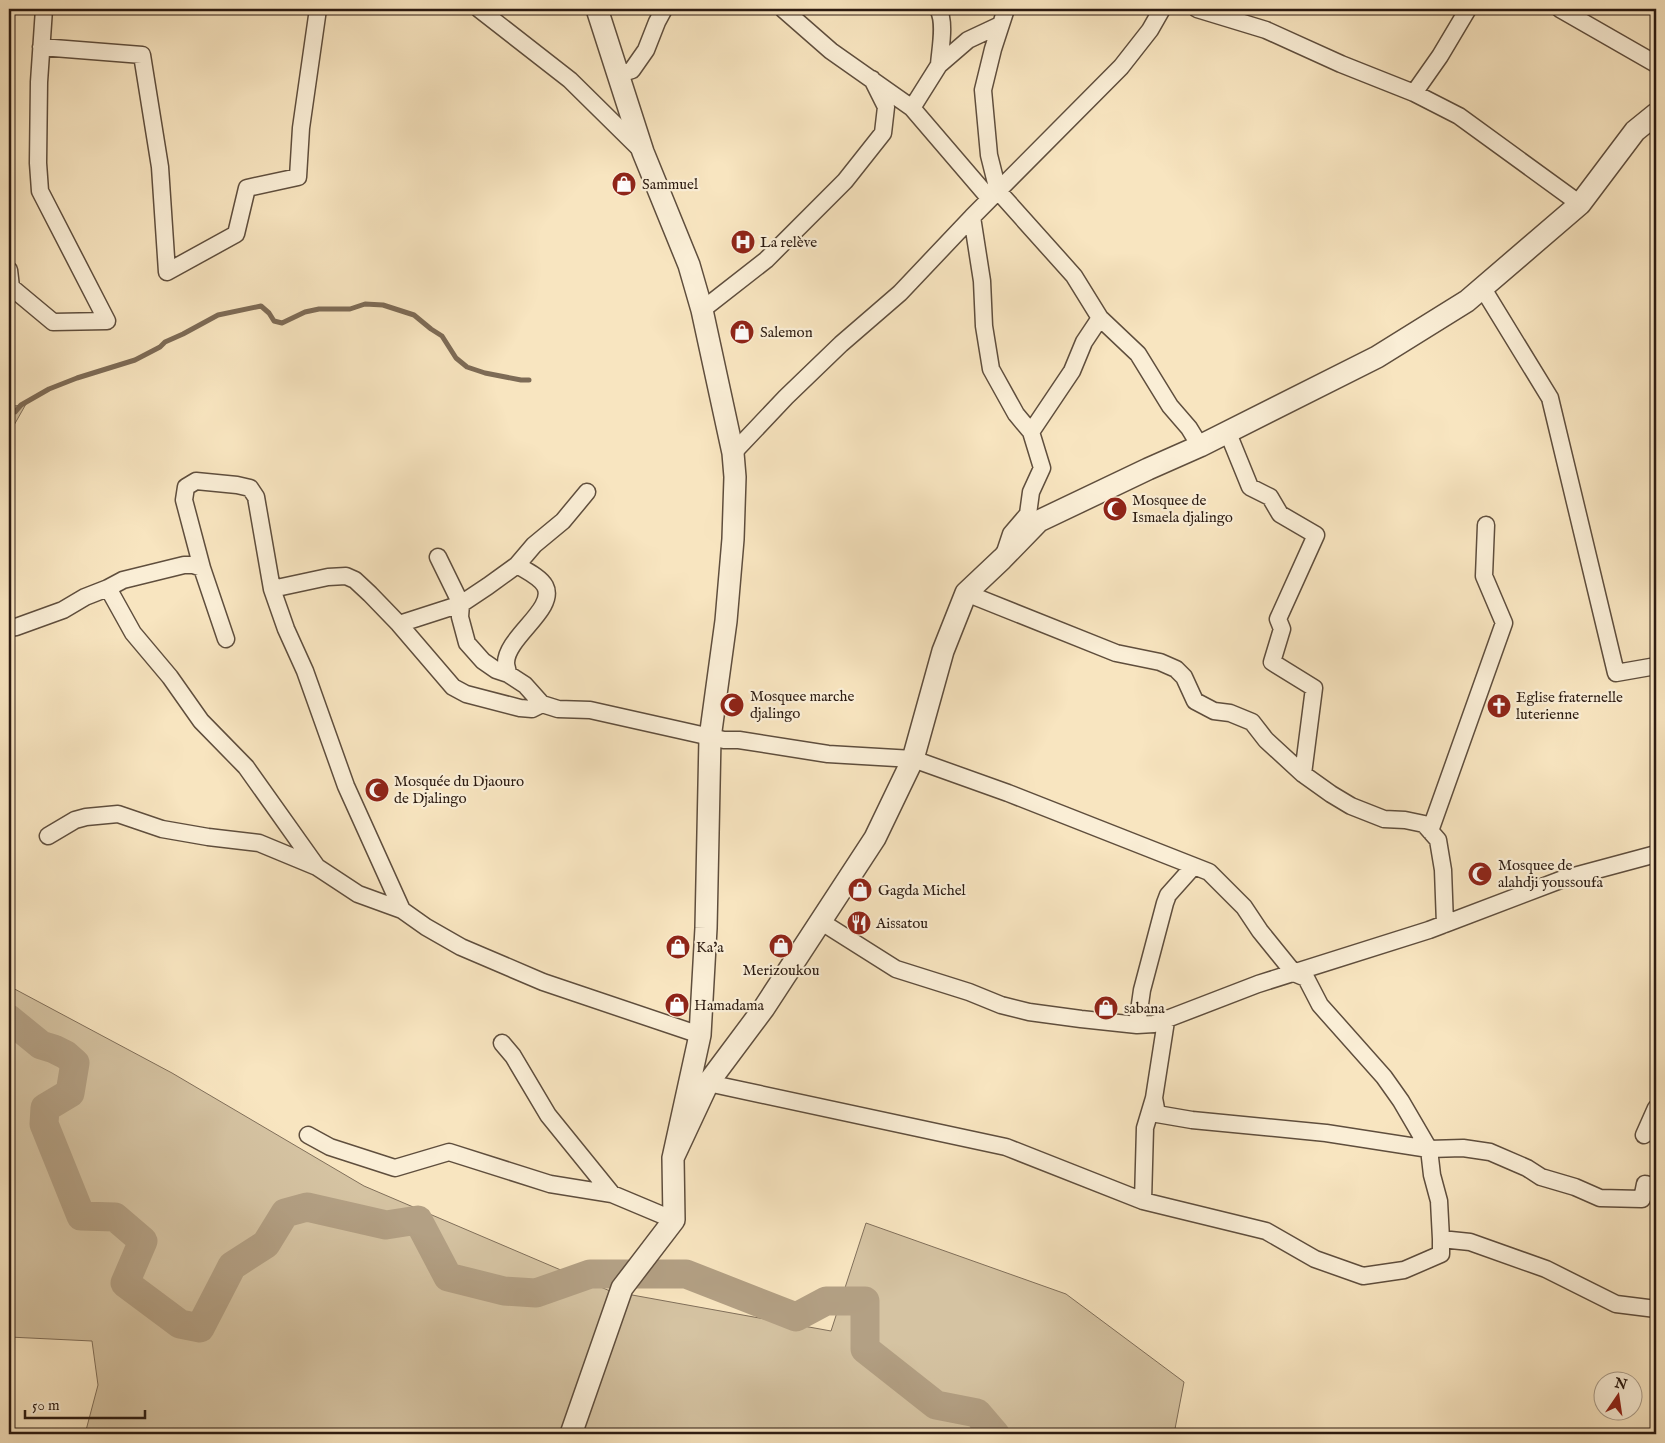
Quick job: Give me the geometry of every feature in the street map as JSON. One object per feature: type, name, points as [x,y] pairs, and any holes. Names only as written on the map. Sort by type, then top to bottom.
[{"type":"street","points":[[9,270],[12,287],[53,322],[107,321],[40,191],[38,163],[39,82],[44,9]]},
{"type":"street","points":[[41,47],[142,56],[160,167],[166,272],[236,234],[247,188],[298,176],[301,128],[318,9]]},
{"type":"street","points":[[479,9],[570,80],[643,152]]},
{"type":"street","points":[[574,1426],[622,1288],[674,1220],[673,1158],[700,1035],[706,928],[710,738],[726,621],[735,477],[733,453],[702,310],[689,265],[643,152],[597,9]]},
{"type":"street","points":[[619,74],[632,70],[646,50],[664,9]]},
{"type":"street","points":[[783,9],[830,51],[872,78],[912,108],[1074,276],[1100,318],[1138,354],[1170,406],[1189,428],[1200,446]]},
{"type":"street","points":[[938,9],[940,12],[942,34],[939,65]]},
{"type":"street","points":[[994,195],[983,90],[992,48],[1006,9]]},
{"type":"street","points":[[733,453],[840,344],[900,293],[972,217],[1121,67],[1150,30],[1162,9]]},
{"type":"street","points":[[1197,9],[1266,30],[1341,64],[1414,92],[1458,116],[1580,204]]},
{"type":"street","points":[[1414,92],[1440,56],[1468,9]]},
{"type":"street","points":[[1560,9],[1656,64]]},
{"type":"street","points":[[912,108],[939,65],[968,40],[1000,25]]},
{"type":"street","points":[[702,310],[766,260],[845,181],[883,134],[886,107],[872,78]]},
{"type":"street","points":[[673,1158],[708,1083],[764,1008],[875,838],[913,759],[943,651],[966,594],[1039,521],[1200,446],[1377,357],[1467,301],[1580,204],[1635,131],[1656,114]]},
{"type":"street","points":[[972,217],[982,281],[984,326],[991,369],[1016,414],[1031,432],[1042,468],[1031,492],[1028,514],[1012,534],[1002,559]]},
{"type":"street","points":[[1482,287],[1550,398],[1616,673],[1656,666]]},
{"type":"street","points":[[1031,432],[1072,371],[1084,342],[1100,318]]},
{"type":"street","points":[[1228,432],[1250,487],[1270,497],[1280,514],[1316,535],[1278,619],[1282,629],[1272,662],[1314,688],[1303,774]]},
{"type":"street","points":[[226,638],[202,568],[184,500],[186,487],[196,481],[250,488],[256,497],[272,588],[286,629],[305,671],[346,786],[402,910]]},
{"type":"street","points":[[399,624],[461,604],[517,565],[534,545],[563,521],[587,492]]},
{"type":"street","points":[[1430,832],[1504,623],[1484,576],[1486,525]]},
{"type":"street","points":[[438,557],[461,604],[460,617],[467,643],[483,660],[496,670],[508,674],[525,684],[542,704],[558,709],[590,710],[710,738],[739,740],[828,754],[913,759],[1008,793],[1209,872],[1244,907],[1260,931],[1294,973],[1306,978],[1320,1005],[1384,1077],[1400,1101],[1429,1149],[1432,1175],[1439,1201],[1440,1254],[1404,1270],[1363,1276],[1315,1258],[1266,1231],[1143,1201],[1006,1147],[708,1083]]},
{"type":"street","points":[[9,628],[16,628],[63,610],[85,597],[123,580],[184,565],[202,568]]},
{"type":"street","points":[[508,674],[506,662],[510,650],[519,634],[545,604],[547,594],[546,587],[542,582],[517,565]]},
{"type":"street","points":[[272,588],[328,577],[346,576],[355,580],[399,624],[453,687],[466,694],[520,708],[532,710],[542,704]]},
{"type":"street","points":[[108,588],[133,633],[170,677],[201,721],[246,767],[317,867]]},
{"type":"street","points":[[966,594],[1116,653],[1160,662],[1176,669],[1184,676],[1195,701],[1214,711],[1230,713],[1252,722],[1266,740],[1303,774],[1351,806],[1384,819],[1424,824],[1438,840],[1445,924]]},
{"type":"street","points":[[48,836],[75,820],[118,814],[162,829],[259,843],[317,867],[358,894],[402,910],[426,927],[461,947],[543,982],[700,1035]]},
{"type":"street","points":[[820,921],[896,969],[969,992],[1001,1005],[1029,1012],[1137,1025],[1154,1024],[1166,1021],[1258,984],[1445,924],[1563,879],[1656,854]]},
{"type":"street","points":[[1137,1025],[1142,990],[1165,903],[1168,895],[1193,866]]},
{"type":"street","points":[[1143,1201],[1145,1128],[1154,1098],[1166,1021]]},
{"type":"street","points":[[502,1043],[513,1056],[548,1115],[612,1194]]},
{"type":"street","points":[[1154,1098],[1157,1114],[1326,1133],[1429,1149],[1463,1148],[1490,1152],[1527,1168],[1541,1177],[1575,1187],[1600,1198],[1642,1199],[1645,1184],[1656,1187]]},
{"type":"street","points":[[1644,1135],[1656,1108]]},
{"type":"street","points":[[308,1135],[330,1147],[395,1168],[449,1152],[550,1184],[612,1194],[674,1220]]},
{"type":"street","points":[[1441,1238],[1470,1242],[1546,1269],[1616,1304],[1656,1309]]},
{"type":"shaded area","points":[[26,404],[9,434],[9,407]]},
{"type":"shaded area","points":[[9,986],[172,1073],[364,1186],[610,1291],[831,1331],[866,1223],[1066,1294],[1184,1382],[1174,1434],[85,1434],[98,1385],[92,1341],[9,1337]]},
{"type":"waterway","points":[[9,414],[49,389],[135,360],[160,347],[165,342],[218,315],[261,306],[274,321],[282,323],[305,312],[319,309],[350,309],[365,304],[383,305],[414,315],[442,336],[456,358],[467,367],[485,373],[529,380]]},
{"type":"waterway","points":[[9,1019],[41,1045],[66,1055],[75,1063],[70,1093],[45,1108],[44,1124],[81,1216],[115,1217],[143,1241],[125,1283],[180,1324],[200,1328],[232,1266],[266,1244],[285,1213],[307,1207],[386,1225],[418,1220],[448,1277],[504,1291],[536,1293],[590,1274],[686,1274],[796,1317],[826,1301],[865,1301],[865,1349],[936,1405],[977,1413],[995,1434]]},
{"type":"place","name":"Sammuel","points":[[624,184]]},
{"type":"place","name":"La relève","points":[[743,242]]},
{"type":"place","name":"Salemon","points":[[742,332]]},
{"type":"place","name":"Mosquee de Ismaela djalingo","points":[[1115,509]]},
{"type":"place","name":"Mosquee marche djalingo","points":[[732,705]]},
{"type":"place","name":"Eglise fraternelle luterienne","points":[[1499,706]]},
{"type":"place","name":"Mosquée du Djaouro de Djalingo","points":[[377,790]]},
{"type":"place","name":"Mosquee de alahdji youssoufa","points":[[1480,874]]},
{"type":"place","name":"Gagda Michel","points":[[860,890]]},
{"type":"place","name":"Aissatou","points":[[859,923]]},
{"type":"place","name":"Merizoukou","points":[[781,946]]},
{"type":"place","name":"Ka'a","points":[[678,947]]},
{"type":"place","name":"Hamadama","points":[[677,1005]]},
{"type":"place","name":"sabana","points":[[1106,1008]]}]
